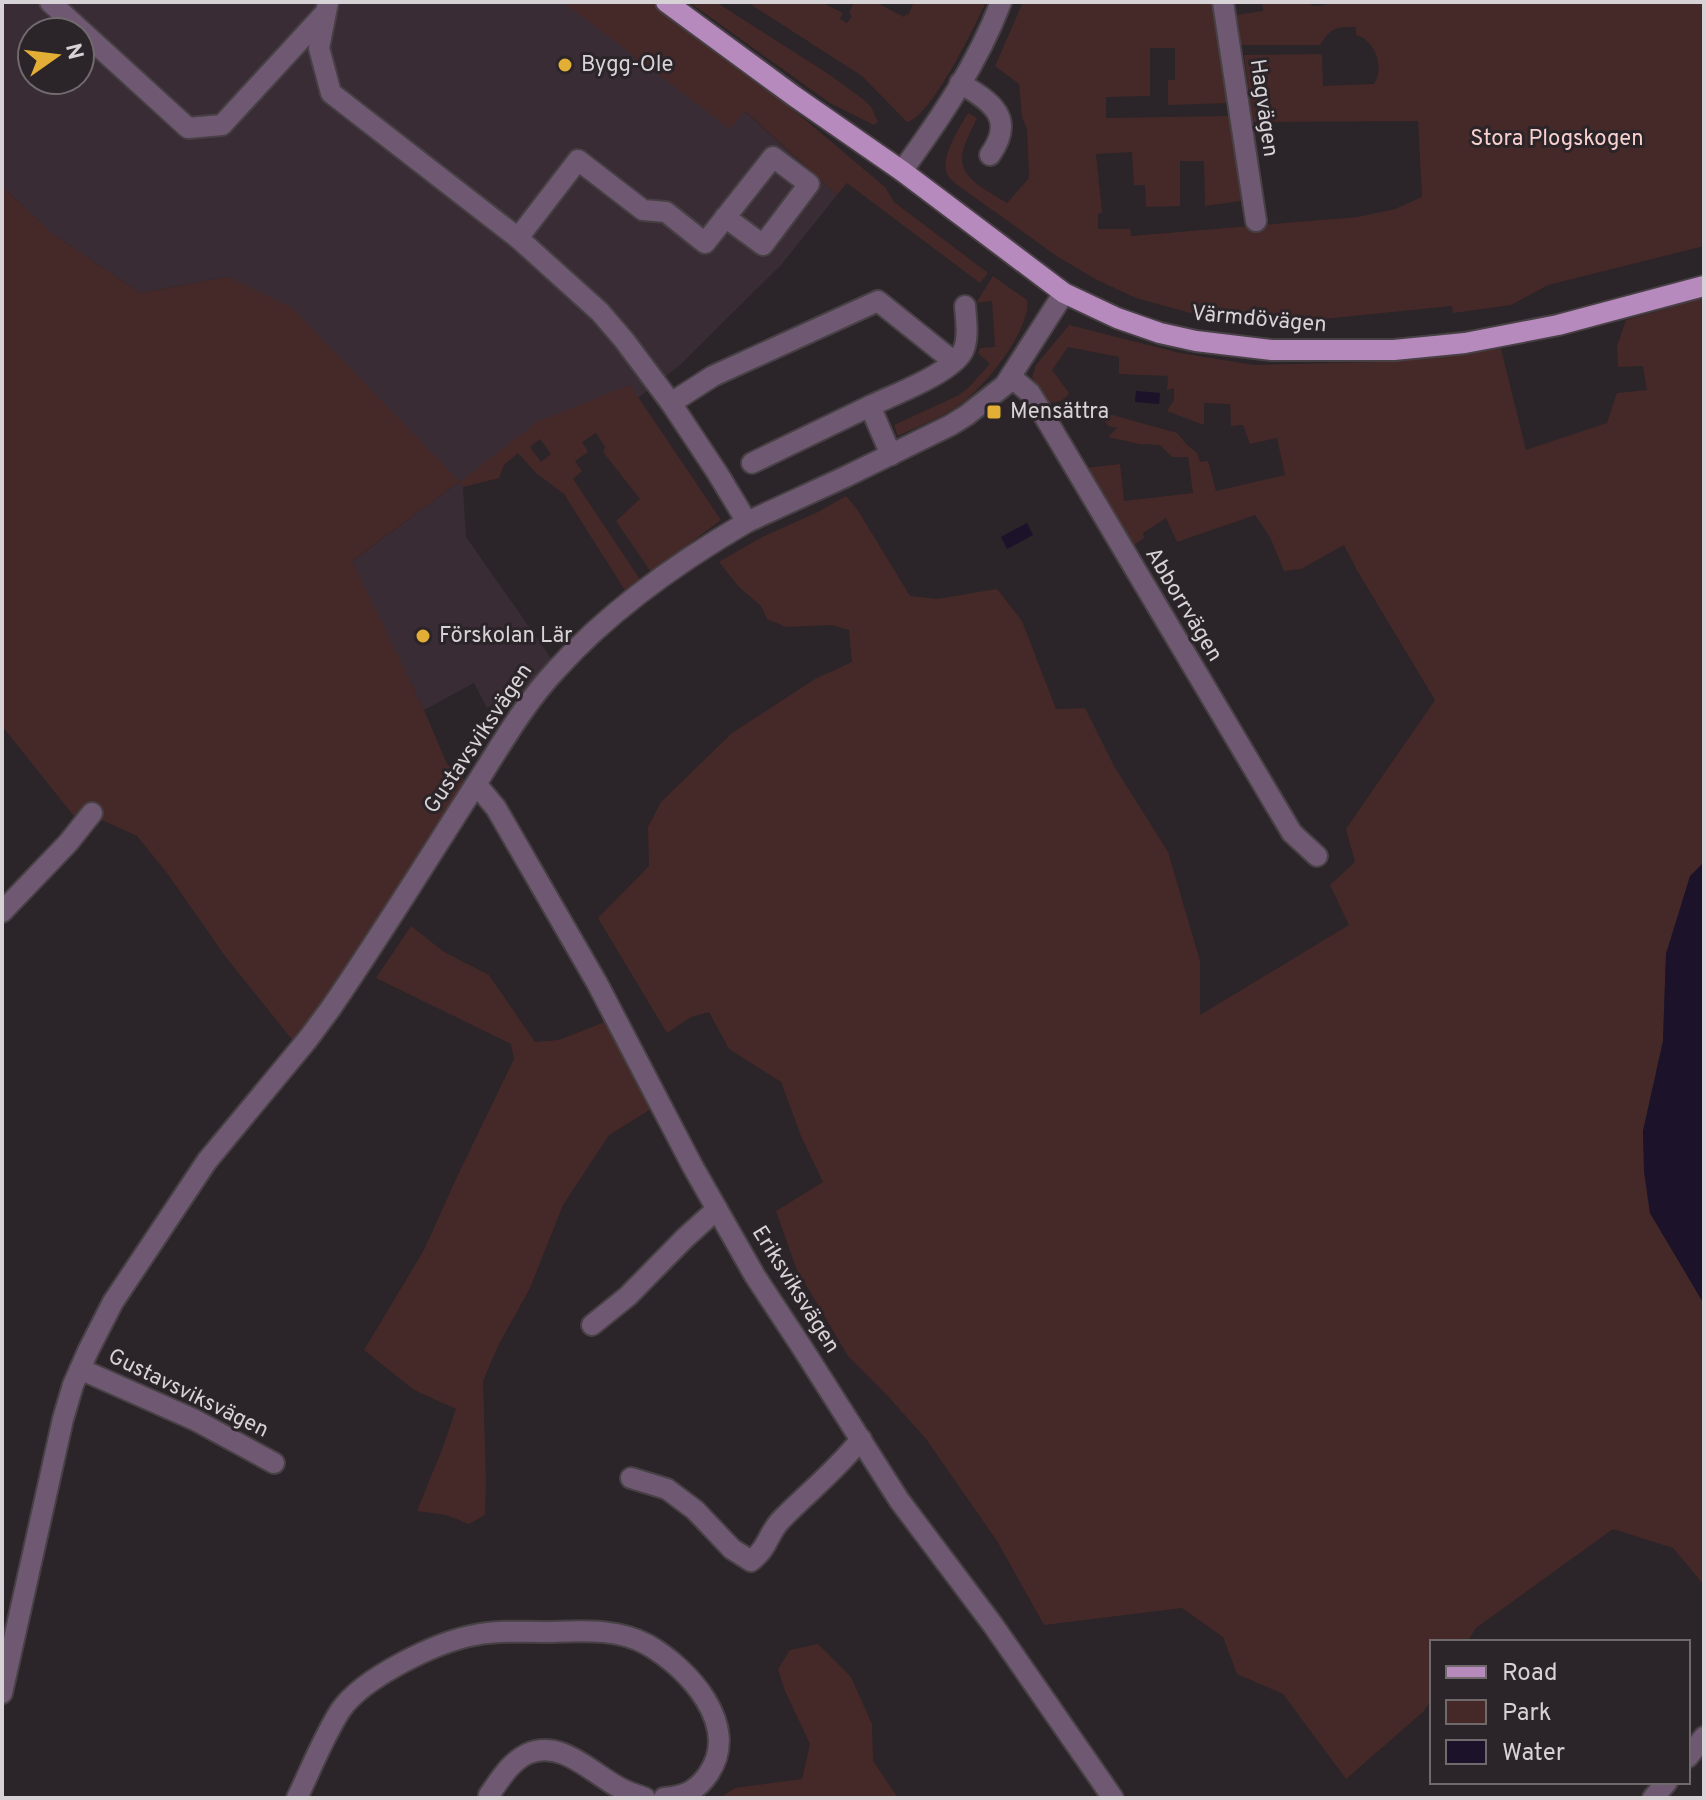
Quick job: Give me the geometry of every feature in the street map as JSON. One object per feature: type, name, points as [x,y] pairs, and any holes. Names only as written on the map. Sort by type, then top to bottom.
[{"type":"main road","name":"Värmdövägen","points":[[666,2],[902,171],[1064,293],[1117,318],[1160,333],[1196,341],[1272,350],[1394,350],[1465,343],[1558,325],[1704,286]]},
{"type":"street","points":[[50,2],[188,128],[222,125],[327,8]]},
{"type":"street","points":[[902,171],[960,83],[1001,2]]},
{"type":"street","name":"Hagvägen","points":[[1223,2],[1256,221]]},
{"type":"street","points":[[327,8],[319,48],[331,93],[518,238],[600,312],[671,403],[747,522]]},
{"type":"street","points":[[960,83],[989,101],[998,113],[1000,141],[990,155]]},
{"type":"street","points":[[518,238],[578,160],[643,210],[666,212],[705,243],[725,217]]},
{"type":"street","name":"Gustavsviksvägen","points":[[2,1693],[56,1447],[70,1396],[97,1331],[207,1161],[331,1008],[527,706],[554,672],[590,636],[681,563],[747,522],[891,455],[967,415],[994,395],[1011,377],[1064,293]]},
{"type":"street","points":[[671,403],[713,376],[878,301],[953,361]]},
{"type":"street","points":[[752,463],[933,376],[962,352],[966,334],[965,306]]},
{"type":"street","name":"Abborrvägen","points":[[1011,377],[1030,393],[1043,414],[1292,833],[1317,856]]},
{"type":"street","points":[[870,406],[891,455]]},
{"type":"street","name":"Eriksviksvägen","points":[[476,784],[496,808],[597,983],[693,1167],[755,1276],[899,1500],[993,1625],[1113,1798]]},
{"type":"street","points":[[2,912],[68,843],[92,813]]},
{"type":"street","points":[[592,1325],[628,1296],[717,1209]]},
{"type":"street","name":"Gustavsviksvägen","points":[[80,1369],[195,1420],[274,1463]]},
{"type":"street","points":[[631,1478],[667,1489],[695,1510],[732,1549],[751,1561],[762,1553],[777,1524],[844,1461],[861,1439]]},
{"type":"street","points":[[297,1798],[341,1709],[364,1686],[395,1667],[444,1644],[476,1634],[590,1631],[624,1635],[668,1658],[693,1682],[716,1721],[720,1744],[714,1766],[700,1786],[678,1796],[664,1798]]},
{"type":"street","points":[[1690,1754],[1704,1737]]},
{"type":"street","points":[[489,1795],[508,1768],[517,1761],[527,1754],[547,1750],[566,1755],[621,1789],[645,1798]]},
{"type":"shaded area","points":[[2,2],[604,2],[729,97],[837,195],[781,265],[679,366],[638,398],[629,385],[460,482],[463,487],[466,537],[551,658],[523,691],[505,696],[487,708],[474,683],[424,710],[351,562],[459,482],[228,277],[140,293],[53,234],[2,186]]},
{"type":"green space","points":[[563,2],[651,2],[778,97],[885,187],[894,202],[988,273],[980,283],[847,183],[837,195],[745,111],[730,129]]},
{"type":"green space","points":[[689,2],[716,2],[864,100],[878,122],[874,125],[830,103]]},
{"type":"green space","points":[[747,2],[825,2],[843,13],[840,19],[847,23],[852,16],[849,13],[854,2],[875,2],[904,17],[914,2],[986,2],[940,88],[917,116],[907,122],[862,76]]},
{"type":"green space","name":"Stora Plogskogen","points":[[1023,2],[1214,2],[1229,103],[1168,105],[1168,80],[1175,80],[1175,48],[1150,48],[1150,96],[1106,97],[1106,118],[1230,116],[1241,201],[1205,206],[1204,161],[1180,161],[1180,206],[1146,207],[1145,185],[1134,185],[1132,152],[1096,154],[1102,213],[1098,214],[1098,229],[1130,229],[1131,236],[1358,217],[1395,209],[1422,197],[1418,121],[1253,122],[1244,55],[1321,54],[1323,86],[1374,84],[1378,70],[1373,48],[1356,35],[1356,27],[1335,29],[1320,45],[1238,45],[1236,15],[1263,11],[1262,2],[1306,2],[1316,6],[1333,2],[1704,2],[1704,246],[1548,285],[1511,305],[1453,313],[1452,306],[1283,323],[1194,314],[1136,298],[1058,257],[956,184],[947,174],[948,151],[968,113],[977,118],[962,155],[967,174],[986,191],[1007,203],[1029,178],[1027,129],[1022,117],[1019,84],[995,66]]},
{"type":"green space","points":[[2,186],[53,234],[140,293],[228,277],[292,308],[460,482],[537,422],[630,385],[721,520],[651,572],[616,521],[640,499],[603,452],[605,447],[596,433],[582,442],[588,452],[575,461],[582,471],[573,479],[641,581],[626,592],[564,494],[536,473],[518,453],[504,465],[499,478],[463,487],[459,482],[352,561],[447,764],[464,779],[463,786],[329,996],[294,1042],[225,956],[137,836],[104,821],[73,815],[2,726]],"holes":[[[540,439],[551,454],[541,462],[530,447]]]},
{"type":"green space","points":[[993,276],[1027,300],[1026,313],[1013,343],[990,375],[965,400],[941,416],[898,436],[894,425],[959,395],[990,364],[978,353],[980,348],[995,347],[992,301],[976,303]]},
{"type":"green space","points":[[1704,298],[1704,862],[1690,877],[1666,954],[1663,1041],[1643,1131],[1644,1171],[1650,1213],[1704,1304],[1704,1585],[1673,1548],[1613,1529],[1476,1628],[1468,1640],[1430,1640],[1430,1701],[1424,1711],[1346,1779],[1283,1694],[1237,1674],[1223,1637],[1182,1608],[1044,1625],[997,1541],[926,1439],[848,1356],[796,1268],[776,1211],[823,1182],[801,1136],[781,1082],[729,1049],[709,1012],[691,1017],[667,1033],[598,918],[649,866],[648,827],[661,802],[732,733],[815,679],[852,662],[849,630],[831,625],[786,627],[767,619],[761,606],[739,587],[719,562],[846,496],[910,596],[937,599],[997,589],[1022,621],[1056,709],[1085,708],[1114,766],[1168,852],[1200,961],[1200,1015],[1349,925],[1330,885],[1355,862],[1346,829],[1435,700],[1344,545],[1301,569],[1284,571],[1270,537],[1255,515],[1177,542],[1166,518],[1143,533],[1144,538],[1131,547],[1086,468],[1120,464],[1124,501],[1193,493],[1188,457],[1172,457],[1160,445],[1108,437],[1117,428],[1108,426],[1101,415],[1105,413],[1177,433],[1197,453],[1200,462],[1208,461],[1216,491],[1285,475],[1277,438],[1250,444],[1243,425],[1231,426],[1230,404],[1204,403],[1204,425],[1167,411],[1174,400],[1174,388],[1167,390],[1168,376],[1119,374],[1119,357],[1068,347],[1052,370],[1069,393],[1058,402],[1049,403],[1032,377],[1036,365],[1069,325],[1180,353],[1254,365],[1380,362],[1501,349],[1526,450],[1607,423],[1617,393],[1647,390],[1643,366],[1618,367],[1617,346],[1626,320]]},
{"type":"green space","points":[[411,926],[444,952],[489,975],[535,1042],[559,1040],[607,1021],[651,1109],[609,1135],[563,1205],[530,1288],[498,1346],[483,1381],[485,1515],[469,1524],[446,1515],[417,1511],[456,1409],[414,1390],[364,1350],[424,1250],[514,1059],[511,1044],[376,978]]},
{"type":"green space","points":[[818,1644],[851,1677],[872,1724],[873,1761],[898,1798],[720,1798],[735,1788],[802,1779],[810,1744],[778,1669],[790,1650]]},
{"type":"water","points":[[1136,391],[1160,393],[1159,404],[1135,402]]},
{"type":"water","points":[[1027,523],[1033,535],[1007,549],[1001,537]]},
{"type":"water","points":[[1704,862],[1704,1304],[1650,1213],[1644,1171],[1643,1131],[1663,1041],[1666,954],[1690,876]]},
{"type":"place","name":"Bygg-Ole","points":[[565,65]]},
{"type":"place","name":"Mensättra","points":[[994,412]]},
{"type":"place","name":"Förskolan Lär","points":[[423,636]]}]
